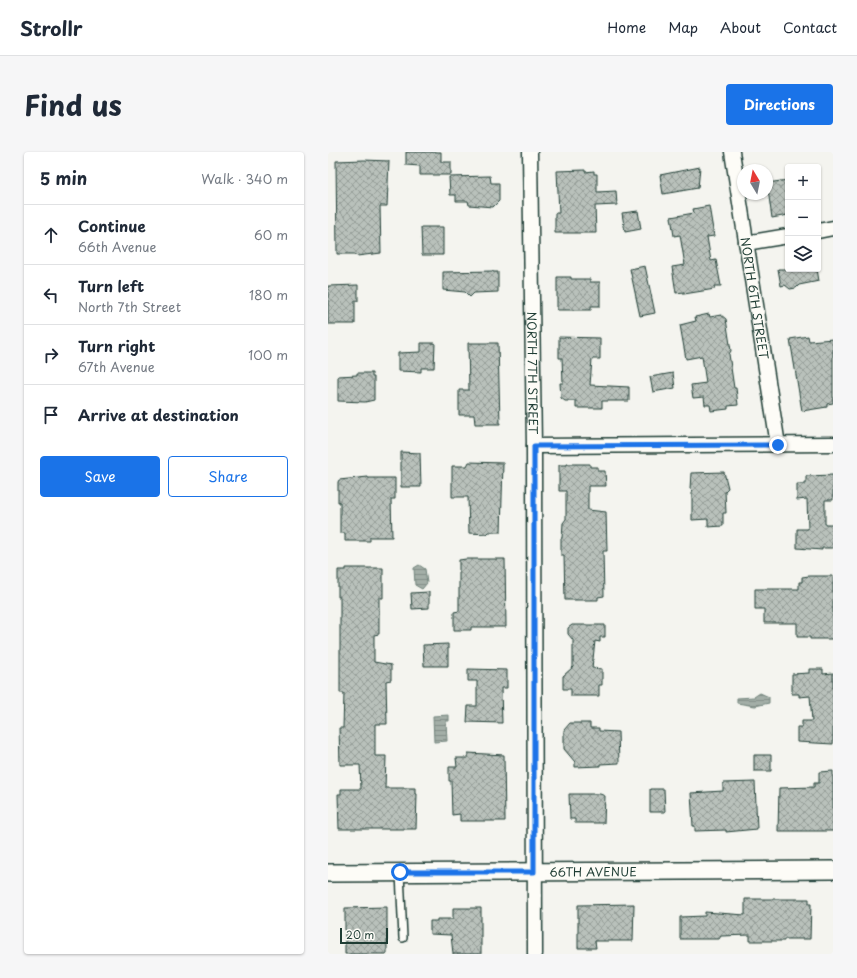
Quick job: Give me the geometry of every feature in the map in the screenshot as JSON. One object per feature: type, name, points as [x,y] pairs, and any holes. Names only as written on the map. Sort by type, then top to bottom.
[{"type":"street","name":"NORTH 7TH STREET","points":[[530,152],[534,446],[535,954]]},
{"type":"street","name":"NORTH 6TH STREET","points":[[732,152],[778,445]]},
{"type":"street","points":[[821,230],[833,228]]},
{"type":"street","points":[[746,243],[785,236]]},
{"type":"street","points":[[534,446],[833,444]]},
{"type":"street","name":"66TH AVENUE","points":[[328,873],[833,870]]},
{"type":"lane","points":[[400,872],[403,938]]},
{"type":"shaded area","points":[[419,565],[425,569],[427,583],[422,589],[415,585],[414,568]]},
{"type":"shaded area","points":[[760,693],[769,697],[769,703],[755,706],[737,703],[737,698],[754,697]]},
{"type":"shaded area","points":[[449,715],[449,721],[446,721],[447,741],[434,742],[433,716]]},
{"type":"building","points":[[406,152],[441,152],[441,162],[451,162],[451,175],[420,175],[420,166],[406,165]]},
{"type":"building","points":[[336,161],[389,161],[387,206],[380,206],[381,253],[357,256],[354,254],[337,254]]},
{"type":"building","points":[[700,167],[698,188],[663,194],[660,175]]},
{"type":"building","points":[[585,170],[585,172],[594,171],[594,174],[597,174],[597,192],[616,191],[617,205],[595,206],[596,233],[555,233],[555,213],[559,213],[557,171]]},
{"type":"building","points":[[490,176],[491,183],[499,183],[499,201],[493,207],[469,205],[468,201],[456,201],[456,195],[450,195],[449,177]]},
{"type":"building","points":[[785,180],[785,216],[772,218],[769,200],[773,200],[773,182]]},
{"type":"building","points":[[709,206],[714,236],[707,237],[711,261],[716,260],[721,286],[714,286],[715,289],[684,294],[684,292],[676,293],[672,267],[685,265],[680,235],[674,236],[671,217],[694,213],[693,209]]},
{"type":"building","points":[[638,211],[641,229],[625,232],[622,213]]},
{"type":"building","points":[[421,227],[443,227],[443,255],[422,255]]},
{"type":"building","points":[[645,266],[655,313],[640,316],[630,269]]},
{"type":"building","points":[[778,269],[785,269],[785,272],[818,272],[819,281],[799,285],[796,288],[790,289],[785,285],[781,286]]},
{"type":"building","points":[[443,272],[498,272],[498,292],[474,293],[470,297],[465,292],[443,290]]},
{"type":"building","points":[[557,277],[590,279],[590,282],[600,282],[600,306],[591,306],[591,310],[557,310]]},
{"type":"building","points":[[358,285],[358,301],[355,301],[355,324],[328,324],[328,286]]},
{"type":"building","points":[[709,314],[710,317],[721,315],[726,319],[731,351],[729,354],[738,405],[728,406],[728,409],[711,411],[710,405],[705,405],[704,397],[693,398],[691,385],[706,383],[702,356],[686,359],[680,325],[696,321],[695,317]]},
{"type":"building","points":[[808,336],[809,341],[833,339],[833,403],[827,404],[827,407],[802,411],[790,339]]},
{"type":"building","points":[[559,337],[600,338],[600,359],[592,359],[590,385],[629,387],[629,401],[602,401],[602,408],[576,408],[576,401],[565,401],[561,398],[560,383],[563,383],[562,358],[559,358]]},
{"type":"building","points":[[421,343],[435,343],[434,368],[421,368],[421,372],[398,371],[398,353],[421,352]]},
{"type":"building","points":[[468,343],[498,343],[500,424],[475,424],[474,415],[459,415],[459,390],[469,390]]},
{"type":"building","points":[[357,373],[372,373],[372,377],[374,377],[374,400],[365,402],[338,401],[338,376],[357,375]]},
{"type":"building","points":[[673,373],[675,388],[653,392],[650,377]]},
{"type":"building","points":[[401,452],[420,453],[421,487],[401,487]]},
{"type":"building","points":[[469,462],[503,463],[501,532],[489,532],[487,534],[469,533],[468,497],[452,497],[452,466],[467,466]]},
{"type":"building","points":[[590,464],[590,467],[598,467],[598,471],[605,471],[606,486],[588,486],[588,510],[606,512],[607,551],[603,551],[604,596],[598,597],[598,600],[565,600],[564,555],[561,555],[561,538],[563,523],[566,519],[566,491],[559,491],[559,465]]},
{"type":"building","points":[[724,472],[728,488],[725,491],[726,513],[723,513],[723,526],[708,527],[708,519],[692,520],[692,491],[690,489],[691,473]]},
{"type":"building","points":[[833,475],[833,500],[825,500],[825,524],[833,524],[833,548],[822,548],[822,550],[797,548],[797,529],[808,529],[807,499],[797,500],[797,484],[806,484],[806,476]]},
{"type":"building","points":[[368,477],[395,478],[395,499],[391,499],[392,537],[370,537],[370,541],[345,541],[345,533],[340,533],[340,502],[338,502],[338,482],[339,480]]},
{"type":"building","points":[[505,559],[506,627],[471,627],[471,630],[454,630],[454,612],[459,611],[459,560]]},
{"type":"building","points":[[346,568],[383,568],[383,598],[379,598],[379,634],[374,635],[374,662],[391,665],[391,680],[386,681],[387,724],[375,724],[375,756],[386,756],[385,788],[415,788],[415,794],[417,794],[416,829],[339,829],[338,794],[341,794],[341,789],[361,789],[360,765],[340,765],[339,728],[343,728],[344,693],[340,693],[340,597],[338,597],[338,570],[346,570]]},
{"type":"building","points":[[833,576],[833,639],[810,639],[810,637],[797,637],[797,623],[764,623],[764,609],[755,609],[755,589],[799,589],[799,582],[802,582],[802,577]]},
{"type":"building","points":[[429,592],[429,608],[412,609],[411,593]]},
{"type":"building","points":[[572,625],[605,625],[605,637],[600,637],[600,642],[595,641],[592,668],[602,669],[602,685],[599,685],[599,696],[571,696],[571,689],[563,689],[563,676],[573,667],[573,640],[568,634],[568,628]]},
{"type":"building","points":[[448,644],[448,666],[424,666],[423,645]]},
{"type":"building","points":[[468,669],[507,670],[507,688],[501,688],[502,723],[467,722],[468,706],[477,706],[477,681],[468,681]]},
{"type":"building","points":[[809,669],[823,669],[823,674],[833,673],[833,744],[797,742],[797,727],[802,727],[802,721],[812,721],[810,696],[799,697],[799,694],[792,694],[792,674],[809,673]]},
{"type":"building","points":[[570,723],[590,723],[590,728],[599,728],[599,731],[618,732],[619,763],[600,764],[600,766],[575,767],[575,762],[564,749],[564,730]]},
{"type":"building","points":[[468,753],[504,755],[505,821],[460,821],[460,814],[452,815],[449,767],[457,767],[456,758],[468,758]]},
{"type":"building","points":[[754,755],[771,755],[771,771],[754,771]]},
{"type":"building","points":[[833,771],[833,831],[778,831],[779,788],[814,787],[814,783],[819,783],[819,772]]},
{"type":"building","points":[[755,782],[757,829],[726,832],[726,830],[695,831],[695,826],[693,826],[691,793],[723,791],[723,783]]},
{"type":"building","points":[[650,789],[664,789],[665,812],[650,812]]},
{"type":"building","points":[[569,794],[600,794],[605,796],[604,823],[575,823],[575,819],[570,819]]},
{"type":"building","points":[[745,899],[809,899],[809,904],[811,904],[810,939],[750,941],[750,935],[721,936],[719,939],[680,939],[680,917],[705,916],[705,912],[745,915]]},
{"type":"building","points":[[634,904],[633,941],[595,941],[596,948],[578,948],[578,905]]},
{"type":"building","points":[[387,907],[387,954],[345,954],[345,908]]},
{"type":"building","points":[[453,908],[481,908],[481,954],[453,954],[451,935],[430,934],[430,921],[437,921],[437,919],[453,919]]},
{"type":"route","points":[[400,872],[534,872],[534,446],[778,445]]}]
